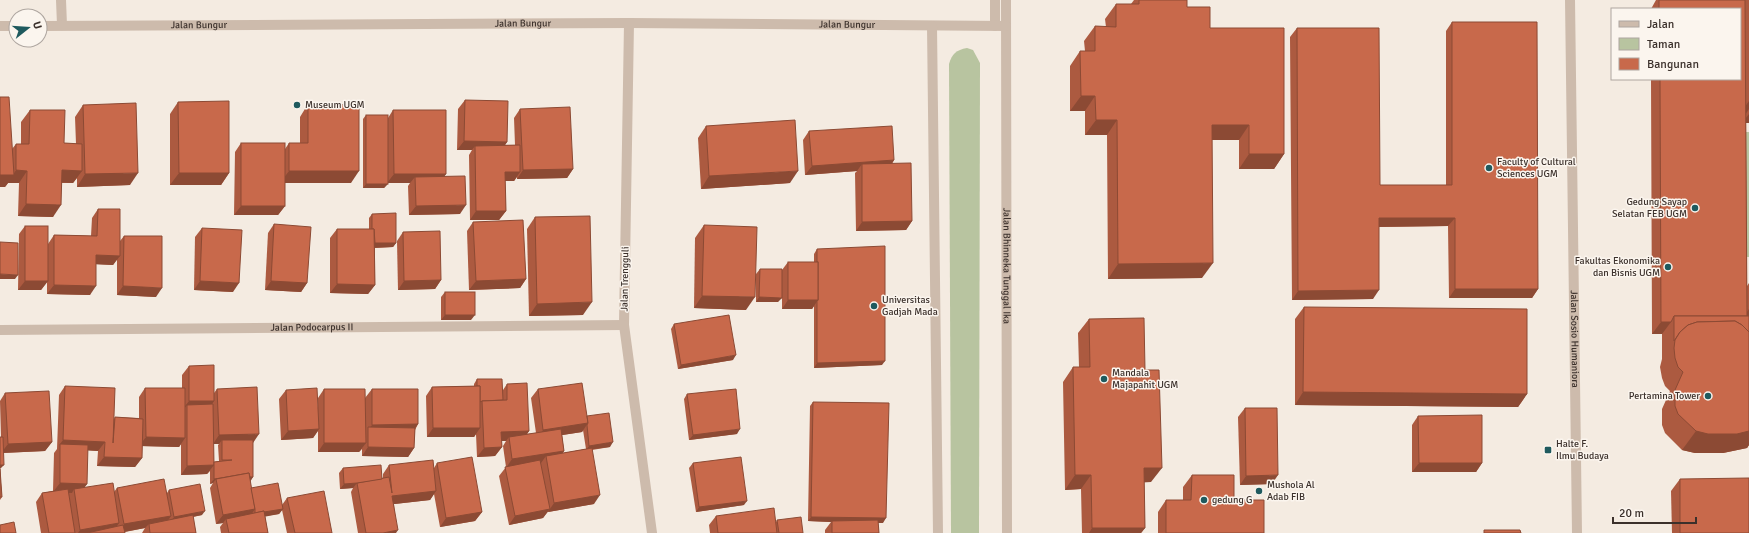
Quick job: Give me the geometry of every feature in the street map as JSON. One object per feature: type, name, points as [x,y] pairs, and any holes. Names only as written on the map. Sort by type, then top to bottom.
[{"type":"street","points":[[61,0],[62,25]]},
{"type":"street","points":[[995,0],[996,26]]},
{"type":"street","name":"Jalan Bhinneka Tunggal Ika","points":[[1006,0],[1007,533]]},
{"type":"street","name":"Jalan Sosio Humaniora","points":[[1570,0],[1577,533]]},
{"type":"street","name":"Jalan Bungur","points":[[48,26],[629,23],[1006,26]]},
{"type":"street","name":"Jalan Trengguli","points":[[629,23],[624,325],[652,533]]},
{"type":"street","points":[[932,26],[938,533]]},
{"type":"street","name":"Jalan Podocarpus II","points":[[0,330],[624,325]]},
{"type":"green space","points":[[967,48],[973,50],[980,63],[979,533],[951,533],[949,64],[955,53]]},
{"type":"green space","points":[[1741,132],[1749,132],[1749,257],[1742,257]]},
{"type":"building","points":[[1139,0],[1187,0],[1187,7],[1210,7],[1210,28],[1284,28],[1284,154],[1249,154],[1249,125],[1212,125],[1213,263],[1118,264],[1117,120],[1096,120],[1095,96],[1081,96],[1080,51],[1095,51],[1095,26],[1116,27],[1116,4],[1139,4]]},
{"type":"building","name":"Gedung Sayap Selatan FEB UGM","points":[[1659,0],[1745,0],[1747,316],[1674,316],[1671,322],[1661,322],[1660,80],[1741,80],[1741,8],[1659,8]]},
{"type":"building","name":"Faculty of Cultural Sciences UGM","points":[[1452,22],[1537,22],[1538,289],[1455,289],[1455,218],[1379,218],[1379,290],[1298,291],[1297,28],[1379,28],[1380,185],[1452,185]]},
{"type":"building","points":[[0,97],[9,97],[14,175],[0,175]]},
{"type":"building","points":[[465,100],[508,101],[507,142],[464,141]]},
{"type":"building","points":[[229,101],[229,173],[179,173],[178,102]]},
{"type":"building","points":[[136,103],[138,173],[85,174],[83,105]]},
{"type":"building","points":[[308,104],[359,105],[359,171],[289,171],[289,143],[308,143]]},
{"type":"building","points":[[570,107],[573,169],[523,170],[520,109]]},
{"type":"building","points":[[30,110],[65,110],[64,143],[82,144],[82,171],[62,170],[61,205],[26,204],[27,171],[16,170],[16,144],[29,144]]},
{"type":"building","points":[[393,110],[446,110],[446,174],[394,174]]},
{"type":"building","points":[[366,115],[388,115],[388,184],[366,184]]},
{"type":"building","points":[[795,120],[798,171],[709,176],[706,126]]},
{"type":"building","points":[[892,126],[894,160],[812,166],[809,131]]},
{"type":"building","points":[[241,143],[285,143],[285,206],[241,206]]},
{"type":"building","points":[[520,145],[520,172],[505,172],[506,211],[476,211],[475,146]]},
{"type":"building","points":[[911,163],[912,221],[862,222],[862,164]]},
{"type":"building","points":[[465,176],[466,205],[416,206],[415,177]]},
{"type":"building","points":[[98,209],[120,209],[120,256],[96,255],[96,286],[54,285],[54,235],[97,236]]},
{"type":"building","points":[[396,213],[396,243],[375,243],[374,229],[372,229],[372,214]]},
{"type":"building","points":[[590,216],[592,302],[537,304],[535,217]]},
{"type":"building","points":[[523,220],[526,279],[476,281],[473,222]]},
{"type":"building","points":[[274,224],[311,227],[307,283],[271,281]]},
{"type":"building","points":[[704,225],[757,227],[755,297],[702,296]]},
{"type":"building","points":[[25,226],[48,226],[48,281],[25,281]]},
{"type":"building","points":[[202,228],[242,230],[239,283],[200,281]]},
{"type":"building","points":[[337,229],[374,229],[375,285],[337,284]]},
{"type":"building","points":[[440,231],[441,280],[404,281],[403,232]]},
{"type":"building","points":[[124,236],[162,236],[162,288],[123,286]]},
{"type":"building","points":[[0,242],[18,243],[18,275],[0,274]]},
{"type":"building","points":[[885,246],[885,361],[817,363],[817,249]]},
{"type":"building","points":[[788,262],[818,262],[818,300],[788,300]]},
{"type":"building","points":[[760,269],[782,269],[782,298],[759,297]]},
{"type":"building","points":[[445,292],[475,292],[475,315],[445,315]]},
{"type":"building","points":[[1304,307],[1527,309],[1527,394],[1303,392]]},
{"type":"building","points":[[729,315],[736,355],[681,365],[674,324]]},
{"type":"building","points":[[1674,316],[1749,316],[1749,332],[1735,321],[1697,322],[1688,325],[1680,332],[1674,341]]},
{"type":"building","points":[[1144,318],[1145,370],[1159,370],[1162,468],[1144,468],[1145,528],[1092,528],[1091,475],[1075,475],[1073,367],[1090,367],[1089,319]]},
{"type":"building","name":"Pertamina Tower","points":[[1735,321],[1749,332],[1749,431],[1737,434],[1708,434],[1696,431],[1678,414],[1675,406],[1675,390],[1683,372],[1678,367],[1675,358],[1675,340],[1680,332],[1688,325],[1697,322]]},
{"type":"building","points":[[214,365],[214,401],[189,401],[189,366]]},
{"type":"building","points":[[477,379],[502,379],[503,400],[480,402],[480,386],[477,386]]},
{"type":"building","points":[[527,383],[529,431],[501,432],[502,447],[484,448],[482,401],[507,400],[507,384]]},
{"type":"building","points":[[582,383],[588,423],[543,430],[538,389]]},
{"type":"building","points":[[65,386],[115,388],[113,443],[115,417],[143,419],[142,458],[104,457],[105,442],[63,440]]},
{"type":"building","points":[[480,386],[480,428],[433,428],[432,387]]},
{"type":"building","points":[[257,387],[259,434],[219,435],[217,389]]},
{"type":"building","points":[[145,388],[185,388],[185,438],[146,437]]},
{"type":"building","points":[[317,388],[319,429],[288,431],[286,390]]},
{"type":"building","points":[[324,389],[365,389],[366,443],[324,443]]},
{"type":"building","points":[[372,389],[418,389],[418,424],[372,425]]},
{"type":"building","points":[[736,389],[740,429],[693,435],[687,394]]},
{"type":"building","points":[[49,391],[52,442],[8,444],[5,393]]},
{"type":"building","points":[[813,402],[889,403],[886,518],[811,517]]},
{"type":"building","points":[[213,404],[214,465],[187,466],[187,405]]},
{"type":"building","points":[[1245,408],[1277,408],[1278,475],[1246,476]]},
{"type":"building","points":[[609,413],[613,442],[589,446],[587,416]]},
{"type":"building","points":[[1482,415],[1482,463],[1419,463],[1418,416]]},
{"type":"building","points":[[368,427],[415,428],[414,448],[368,447]]},
{"type":"building","points":[[561,429],[564,451],[512,459],[509,437]]},
{"type":"building","points":[[0,437],[3,437],[4,465],[0,465]]},
{"type":"building","points":[[222,440],[253,440],[253,477],[250,477],[249,473],[214,479],[214,462],[232,460],[222,460]]},
{"type":"building","points":[[60,444],[88,445],[87,484],[60,483]]},
{"type":"building","points":[[592,448],[600,495],[554,503],[546,456]]},
{"type":"building","points":[[472,457],[482,512],[446,518],[437,463]]},
{"type":"building","points":[[741,457],[747,501],[699,507],[693,463]]},
{"type":"building","points":[[433,460],[436,491],[392,496],[398,530],[383,533],[366,533],[357,483],[389,477],[392,493],[389,465]]},
{"type":"building","points":[[540,460],[550,509],[515,516],[505,467]]},
{"type":"building","points":[[381,465],[382,479],[344,484],[343,468]]},
{"type":"building","points":[[0,469],[2,497],[0,497]]},
{"type":"building","points":[[249,473],[255,509],[223,515],[216,479]]},
{"type":"building","name":"gedung G","points":[[1192,475],[1234,475],[1234,500],[1264,500],[1264,533],[1166,533],[1166,500],[1191,500]]},
{"type":"building","points":[[1749,478],[1749,533],[1680,533],[1680,479]]},
{"type":"building","points":[[164,479],[171,516],[124,524],[117,488]]},
{"type":"building","points":[[113,483],[119,523],[80,530],[74,489]]},
{"type":"building","points":[[278,483],[283,509],[255,513],[251,488]]},
{"type":"building","points":[[200,484],[205,511],[174,517],[169,490]]},
{"type":"building","points":[[68,489],[75,533],[49,533],[42,493]]},
{"type":"building","points":[[324,491],[332,533],[295,533],[287,498]]},
{"type":"building","points":[[774,508],[777,533],[718,533],[716,516]]},
{"type":"building","points":[[264,511],[268,533],[229,533],[226,519]]},
{"type":"building","points":[[193,515],[196,533],[150,533],[149,524]]},
{"type":"building","points":[[801,517],[803,533],[779,533],[777,520]]},
{"type":"building","points":[[878,520],[879,533],[832,533],[832,521]]},
{"type":"building","points":[[14,522],[16,533],[0,533],[0,525]]},
{"type":"building","points":[[123,525],[125,533],[87,533]]},
{"type":"building","points":[[1484,530],[1520,530],[1521,533],[1484,533]]},
{"type":"place","name":"Museum UGM","points":[[297,105]]},
{"type":"place","name":"Faculty of Cultural Sciences UGM","points":[[1489,168]]},
{"type":"place","name":"Gedung Sayap Selatan FEB UGM","points":[[1695,208]]},
{"type":"place","name":"Fakultas Ekonomika dan Bisnis UGM","points":[[1668,267]]},
{"type":"place","name":"Universitas Gadjah Mada","points":[[874,306]]},
{"type":"place","name":"Mandala Majapahit UGM","points":[[1104,379]]},
{"type":"place","name":"Pertamina Tower","points":[[1708,396]]},
{"type":"place","name":"Halte F. Ilmu Budaya","points":[[1548,450]]},
{"type":"place","name":"Mushola Al Adab FIB","points":[[1259,491]]},
{"type":"place","name":"gedung G","points":[[1204,500]]}]
